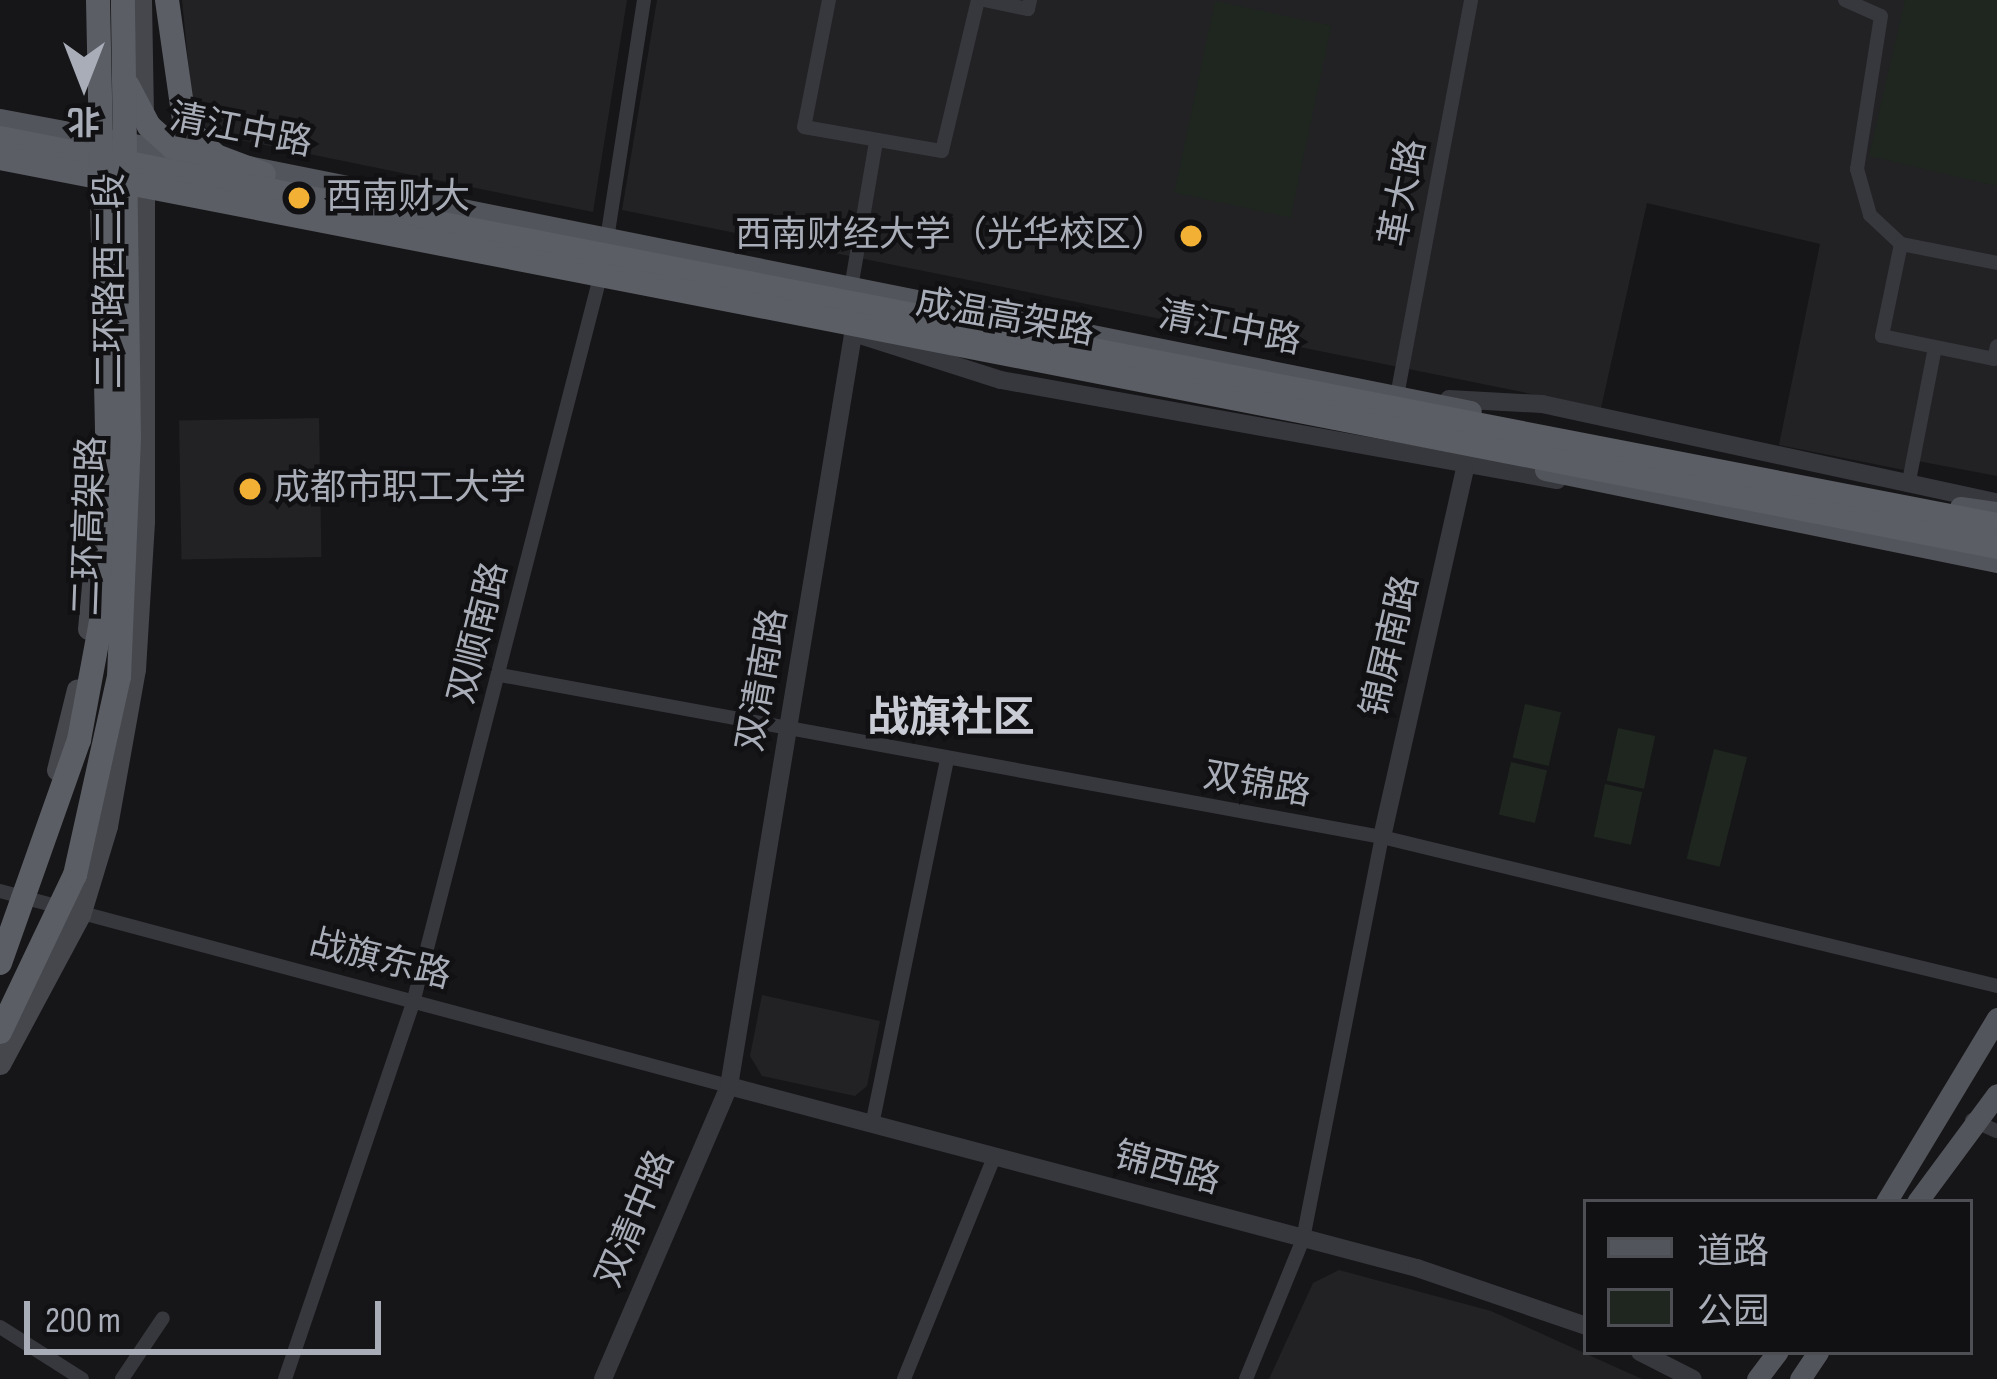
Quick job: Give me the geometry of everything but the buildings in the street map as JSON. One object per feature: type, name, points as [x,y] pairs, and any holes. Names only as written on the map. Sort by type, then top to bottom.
[{"type":"highway","points":[[82,0],[99,135]]},
{"type":"highway","name":"二环高架路","points":[[0,963],[79,740],[110,573],[95,0]]},
{"type":"highway","name":"二环高架路","points":[[0,1032],[75,875],[118,677],[129,438],[123,0]]},
{"type":"highway","points":[[166,0],[185,126],[216,156],[264,174]]},
{"type":"highway","points":[[124,78],[149,126],[172,147],[264,174],[576,236],[641,263]]},
{"type":"highway","name":"成温高架路","points":[[0,138],[641,263],[1397,400],[1997,525]]},
{"type":"highway","name":"成温高架路","points":[[0,161],[1997,547]]},
{"type":"highway","points":[[912,339],[1087,386],[1469,465],[1622,489]]},
{"type":"highway","points":[[1397,400],[1553,424],[1833,482],[1997,509]]},
{"type":"main road","name":"二环路西二段","points":[[0,1064],[80,915],[107,826],[135,669],[144,189],[141,0]]},
{"type":"main road","name":"清江中路","points":[[0,119],[99,135],[1397,400],[1997,509]]},
{"type":"main road","name":"二环路西二段","points":[[0,928],[8,893],[64,746],[92,607],[101,455],[99,135]]},
{"type":"main road","name":"清江中路","points":[[0,161],[1467,451],[1622,489],[1997,562]]},
{"type":"main road","points":[[1948,1108],[1997,1018]]},
{"type":"main road","points":[[1888,1199],[1997,1045]]},
{"type":"main road","points":[[1919,1199],[1997,1073]]},
{"type":"main road","points":[[1972,1120],[1997,1094]]},
{"type":"street","points":[[607,239],[644,0]]},
{"type":"street","points":[[829,0],[804,127],[875,142],[948,148],[981,0],[1028,9],[1030,0]]},
{"type":"street","name":"革大路","points":[[1397,400],[1471,0]]},
{"type":"street","points":[[1845,0],[1881,16],[1857,170],[1870,214],[1901,244],[1997,263]]},
{"type":"street","points":[[851,288],[875,142]]},
{"type":"street","points":[[1901,244],[1882,336],[1994,359],[1997,346]]},
{"type":"street","name":"双顺南路","points":[[285,1379],[414,999],[599,281]]},
{"type":"street","name":"双清南路","points":[[729,1086],[859,334],[851,288]]},
{"type":"street","name":"清江中路","points":[[859,334],[1001,380],[1469,465]]},
{"type":"street","points":[[1909,481],[1935,347]]},
{"type":"street","points":[[1397,400],[1542,404],[1909,481],[1997,509]]},
{"type":"street","name":"锦屏南路","points":[[1382,838],[1469,465]]},
{"type":"street","name":"双锦路","points":[[500,675],[1382,838],[1997,986]]},
{"type":"street","points":[[872,1124],[947,761]]},
{"type":"street","points":[[1246,1379],[1303,1239],[1382,838]]},
{"type":"street","name":"战旗东路","points":[[8,893],[729,1086]]},
{"type":"street","name":"锦西路","points":[[729,1086],[1303,1239],[1583,1325]]},
{"type":"street","name":"双清中路","points":[[603,1379],[729,1086]]},
{"type":"street","points":[[1972,1120],[1997,1131]]},
{"type":"street","points":[[904,1379],[994,1157]]},
{"type":"street","points":[[122,1379],[163,1318]]},
{"type":"street","points":[[0,1327],[82,1379]]},
{"type":"street","points":[[1646,1355],[1693,1379]]},
{"type":"shaded area","points":[[182,0],[627,0],[593,212],[211,134],[193,110]]},
{"type":"shaded area","name":"西南财经大学（光华校区）","points":[[657,0],[1997,0],[1997,476],[1907,459],[1904,470],[1779,445],[1820,244],[1647,203],[1601,408],[622,210]]},
{"type":"shaded area","name":"成都市职工大学","points":[[319,418],[321,557],[181,559],[179,420]]},
{"type":"shaded area","points":[[762,995],[880,1021],[867,1086],[855,1096],[762,1076],[750,1056]]},
{"type":"shaded area","points":[[1339,1270],[1491,1311],[1642,1379],[1269,1379],[1313,1283]]},
{"type":"green space","points":[[1905,0],[1997,0],[1997,186],[1869,156]]},
{"type":"green space","points":[[1215,1],[1331,26],[1291,217],[1174,193]]},
{"type":"green space","points":[[1525,704],[1561,712],[1549,766],[1513,758]]},
{"type":"green space","points":[[1618,728],[1655,736],[1644,789],[1607,781]]},
{"type":"green space","points":[[1714,749],[1747,757],[1720,867],[1687,859]]},
{"type":"green space","points":[[1511,762],[1547,770],[1535,823],[1499,815]]},
{"type":"green space","points":[[1605,784],[1642,792],[1631,845],[1594,837]]},
{"type":"place","name":"西南财大","points":[[299,198]]},
{"type":"place","name":"西南财经大学（光华校区）","points":[[1191,236]]},
{"type":"place","name":"成都市职工大学","points":[[250,489]]},
{"type":"district","name":"战旗社区","points":[[951,719]]}]
